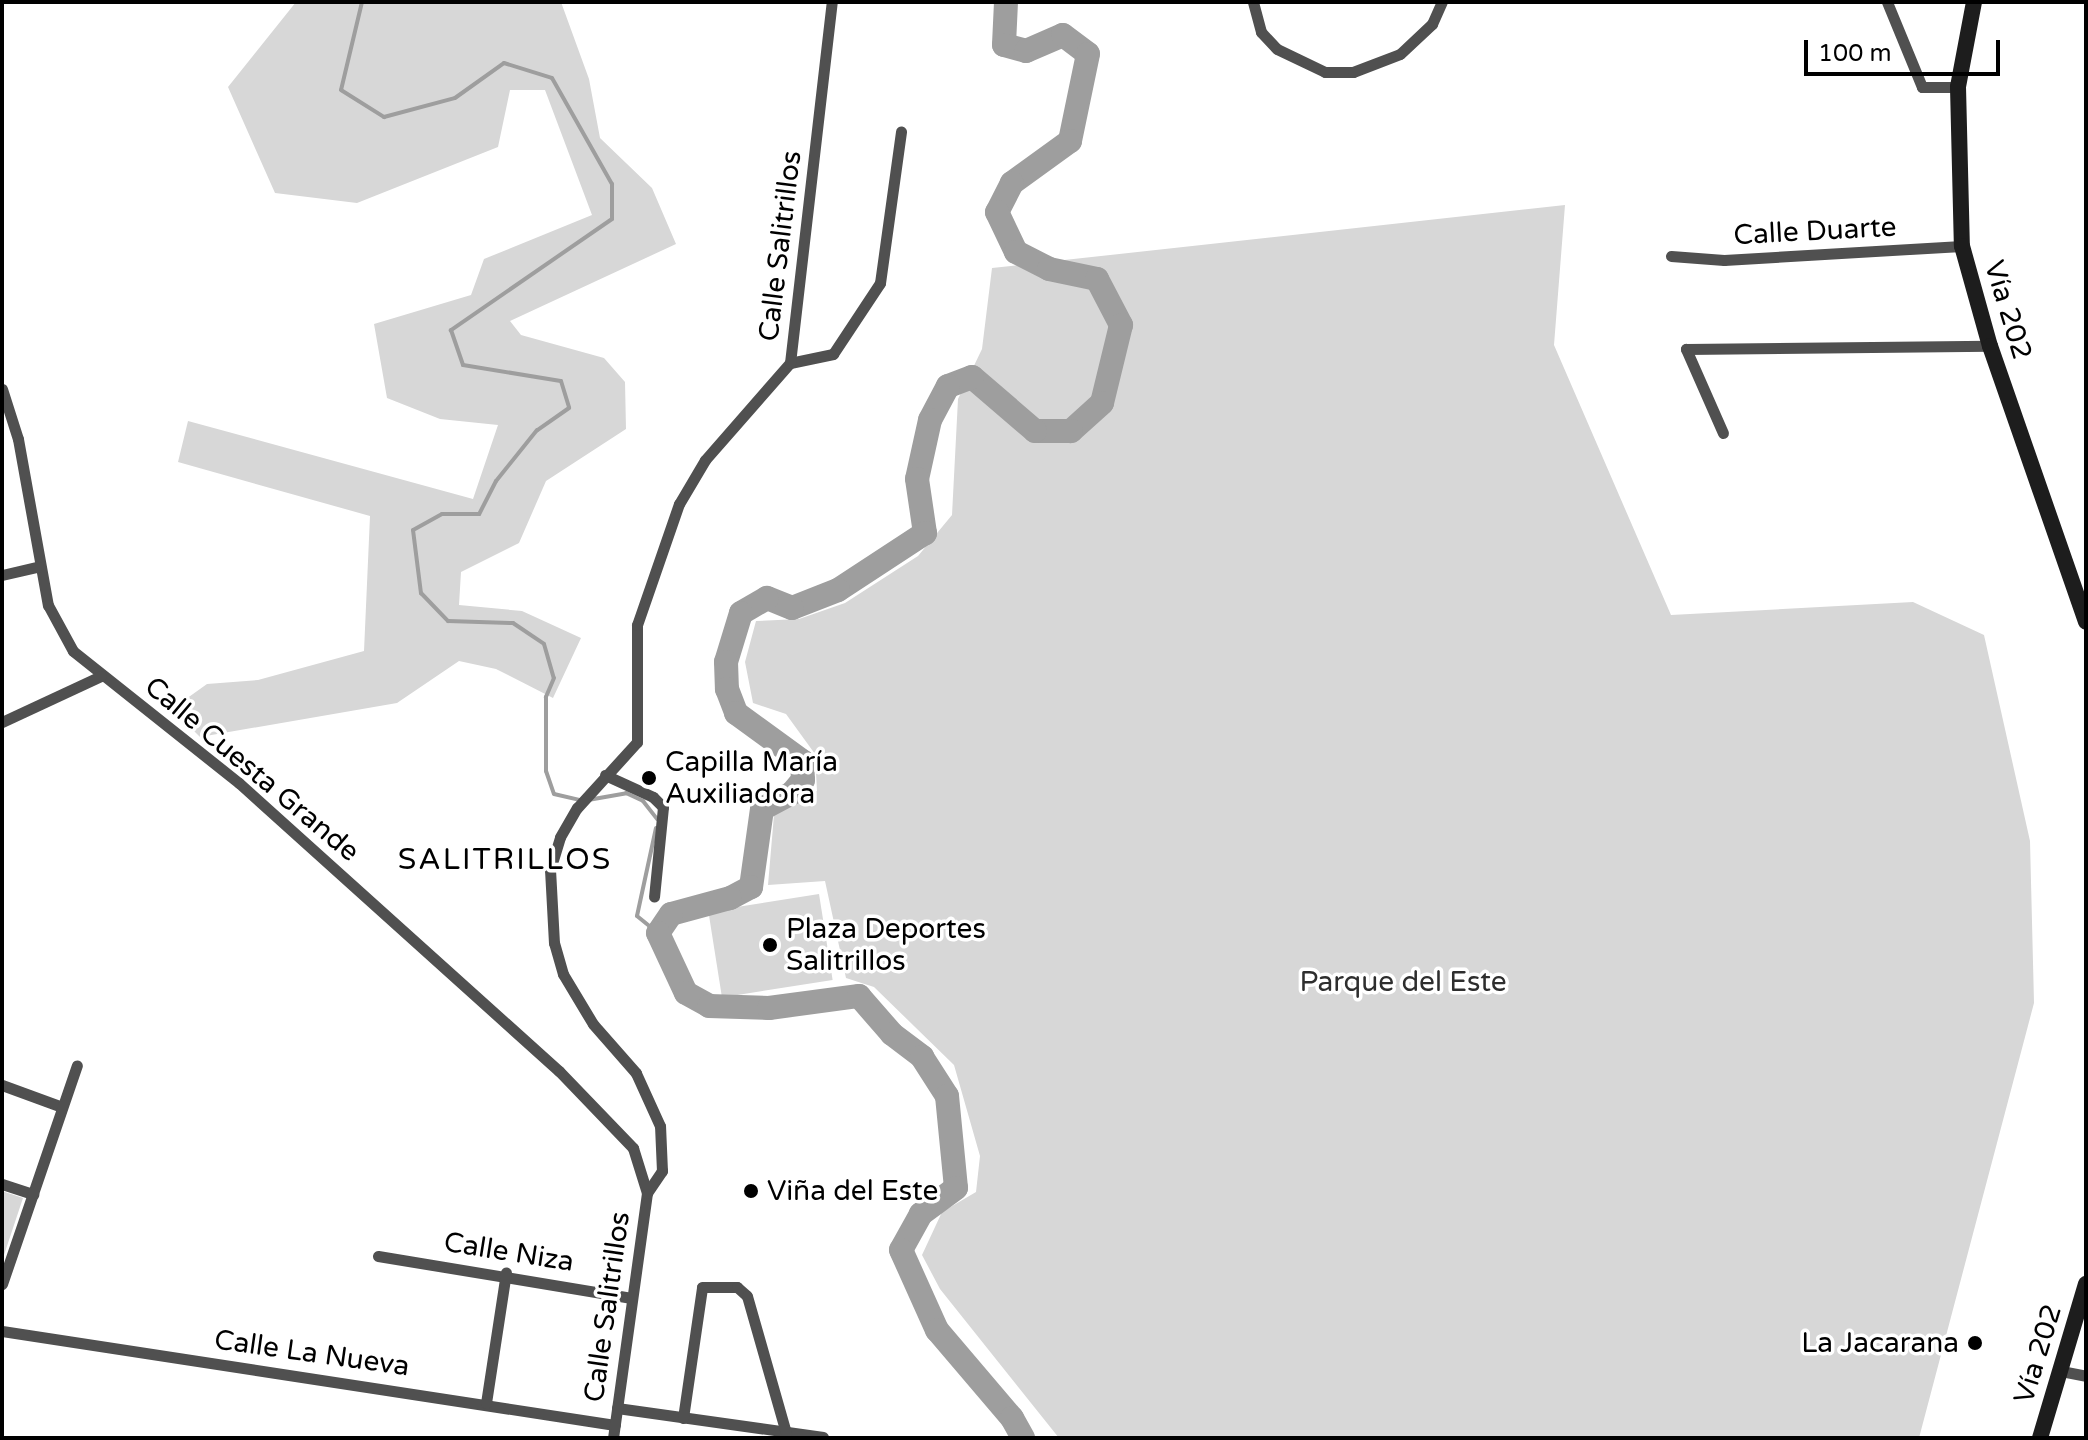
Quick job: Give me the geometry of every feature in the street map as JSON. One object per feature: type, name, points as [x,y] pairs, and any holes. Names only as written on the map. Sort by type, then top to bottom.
[{"type":"main road","name":"Vía 202","points":[[1970,6],[1958,87],[1962,246],[1990,346],[2085,615]]},
{"type":"main road","name":"Vía 202","points":[[2040,1438],[2086,1284]]},
{"type":"street","name":"Calle Salitrillos","points":[[613,1438],[647,1193],[662,1171],[660,1126],[652,1100],[593,1024],[563,974],[554,943],[550,870],[560,837],[577,808],[637,742],[637,625],[679,504],[705,460],[790,363],[832,2]]},
{"type":"street","points":[[1253,2],[1261,32],[1277,49],[1325,72],[1353,72],[1400,54],[1432,24],[1442,2]]},
{"type":"street","points":[[1887,2],[1922,87],[1958,87]]},
{"type":"street","points":[[790,363],[833,354],[880,283],[901,131]]},
{"type":"street","name":"Calle Duarte","points":[[1671,256],[1724,260],[1962,246]]},
{"type":"street","points":[[1723,433],[1686,349],[1990,346]]},
{"type":"street","name":"Calle Cuesta Grande","points":[[2,389],[18,439],[38,567],[60,630],[101,676],[239,783],[559,1071],[633,1148],[647,1193]]},
{"type":"street","points":[[2,575],[38,567]]},
{"type":"street","points":[[2,722],[101,676]]},
{"type":"street","points":[[605,775],[653,797],[663,807],[654,897]]},
{"type":"street","points":[[2,1284],[77,1065]]},
{"type":"street","points":[[2,1085],[62,1107]]},
{"type":"street","points":[[2,1184],[33,1194]]},
{"type":"street","name":"Calle Niza","points":[[378,1256],[506,1273],[632,1298]]},
{"type":"street","points":[[486,1403],[506,1273]]},
{"type":"street","points":[[683,1418],[702,1287],[737,1287],[747,1296],[786,1433]]},
{"type":"street","name":"Calle La Nueva","points":[[2,1331],[615,1425]]},
{"type":"street","points":[[2061,1371],[2086,1376]]},
{"type":"street","points":[[617,1408],[823,1437]]},
{"type":"green space","points":[[296,2],[561,2],[589,79],[600,138],[652,188],[676,244],[510,321],[521,335],[604,358],[625,382],[626,429],[546,481],[519,543],[461,572],[459,605],[522,611],[581,638],[553,698],[496,669],[459,661],[397,703],[200,737],[172,709],[207,684],[258,680],[364,651],[370,516],[178,462],[188,421],[473,499],[498,425],[440,419],[387,398],[374,324],[471,295],[484,259],[592,215],[545,90],[510,90],[498,147],[357,203],[275,193],[228,87]]},
{"type":"green space","name":"Parque del Este","points":[[1565,205],[1554,345],[1671,615],[1913,602],[1984,635],[2030,841],[2034,1003],[1919,1438],[1059,1438],[940,1289],[922,1255],[942,1212],[976,1192],[980,1156],[954,1065],[874,987],[846,978],[825,881],[768,885],[774,815],[817,791],[815,754],[786,714],[753,703],[745,662],[756,621],[799,619],[845,603],[918,556],[952,515],[958,399],[982,349],[992,268]]},
{"type":"green space","name":"Plaza Deportes Salitrillos","points":[[819,894],[833,980],[722,997],[708,912]]},
{"type":"green space","points":[[2,1191],[23,1198],[3,1258],[2,1258]]},
{"type":"waterway","points":[[362,2],[341,90],[384,117],[455,98],[504,63],[552,78],[612,184],[612,219],[451,330],[463,365],[561,381],[569,408],[537,430],[496,481],[479,514],[442,514],[413,530],[421,593],[448,621],[513,623],[544,644],[554,678],[546,697],[546,771],[554,794],[579,800]]},
{"type":"waterway","points":[[1006,2],[1004,45],[1026,51],[1063,35],[1088,54],[1070,141],[1012,183],[997,212],[1016,252],[1049,269],[1097,279],[1121,325],[1102,403],[1071,431],[1035,431],[972,377],[948,386],[930,420],[917,479],[925,533],[838,590],[792,608],[767,598],[741,613],[726,662],[727,689],[736,713],[802,761],[803,780],[792,793],[762,809],[751,887],[730,898],[671,914],[658,933],[686,993],[709,1006],[769,1008],[859,996],[892,1034],[922,1057],[947,1096],[956,1188],[921,1214],[901,1250],[937,1330],[1012,1418],[1023,1438]]},
{"type":"waterway","points":[[588,800],[626,793],[643,801],[657,819]]},
{"type":"waterway","points":[[656,828],[637,916],[658,933]]},
{"type":"place","name":"Capilla María Auxiliadora","points":[[649,778]]},
{"type":"place","name":"Plaza Deportes Salitrillos","points":[[770,945]]},
{"type":"place","name":"Viña del Este","points":[[751,1191]]},
{"type":"place","name":"La Jacarana","points":[[1975,1343]]},
{"type":"district","name":"SALITRILLOS","points":[[505,860]]}]
